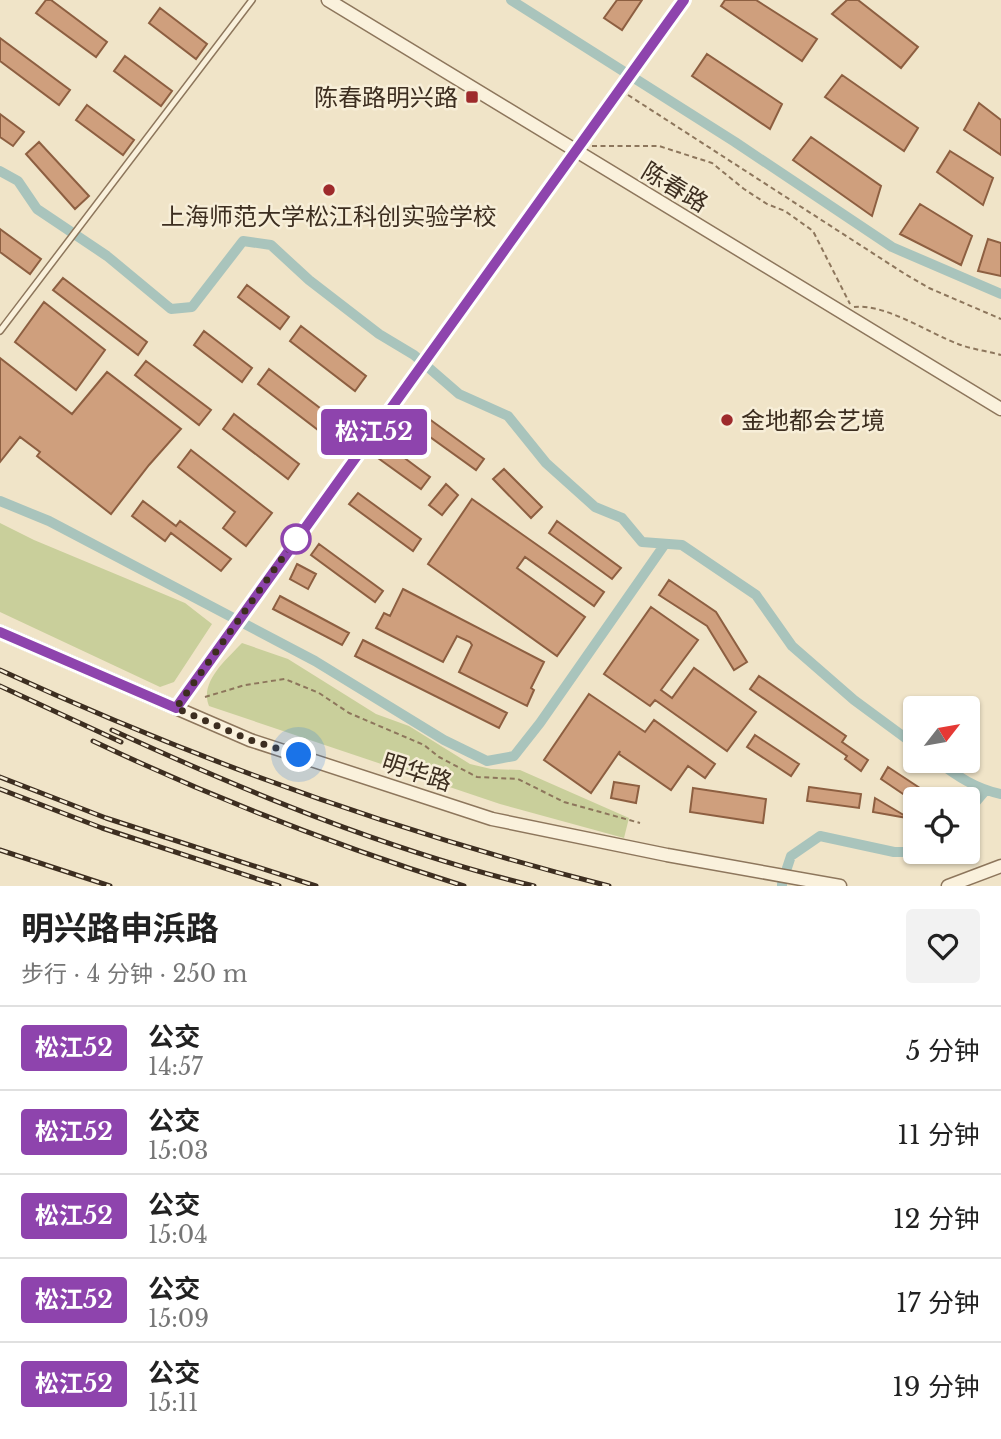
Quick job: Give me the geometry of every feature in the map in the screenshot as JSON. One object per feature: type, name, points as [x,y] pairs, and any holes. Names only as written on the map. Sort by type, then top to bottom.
[{"type":"street","name":"陈春路","points":[[328,0],[1001,409]]},
{"type":"street","points":[[176,708],[684,0]]},
{"type":"street","name":"明华路","points":[[0,632],[250,740],[492,819],[667,855],[840,886]]},
{"type":"street","points":[[948,886],[1001,866]]},
{"type":"lane","points":[[0,331],[252,0]]},
{"type":"path","points":[[628,94],[905,274],[929,288],[1001,319]]},
{"type":"path","points":[[592,146],[659,146],[712,163],[744,189],[767,204],[785,211],[813,231],[852,307],[864,305],[907,320],[960,345],[1001,355]]},
{"type":"path","points":[[205,697],[255,682],[285,679],[319,693],[349,713],[424,745],[439,757],[477,777],[518,779],[564,802],[640,823]]},
{"type":"green space","points":[[0,523],[34,540],[185,603],[212,624],[174,682],[160,687],[0,612]]},
{"type":"green space","points":[[242,643],[288,659],[376,714],[409,726],[470,764],[491,769],[520,770],[629,818],[624,838],[500,804],[209,706],[207,697],[211,680]]},
{"type":"building","points":[[46,0],[51,0],[107,42],[96,57],[36,13]]},
{"type":"building","points":[[617,0],[642,0],[622,30],[604,18]]},
{"type":"building","points":[[725,0],[756,0],[817,39],[802,61],[721,6]]},
{"type":"building","points":[[847,0],[858,0],[918,47],[901,68],[832,14]]},
{"type":"building","points":[[160,8],[207,44],[196,59],[149,23]]},
{"type":"building","points":[[0,38],[70,90],[59,105],[0,61]]},
{"type":"building","points":[[707,54],[782,104],[770,129],[692,76]]},
{"type":"building","points":[[125,56],[172,91],[161,106],[114,71]]},
{"type":"building","points":[[842,75],[918,128],[904,151],[825,97]]},
{"type":"building","points":[[979,103],[1001,120],[1001,155],[964,130]]},
{"type":"building","points":[[87,105],[134,140],[123,155],[76,120]]},
{"type":"building","points":[[0,114],[24,132],[13,146],[0,137]]},
{"type":"building","points":[[811,137],[881,186],[872,216],[793,160]]},
{"type":"building","points":[[39,142],[89,196],[75,209],[26,154]]},
{"type":"building","points":[[950,151],[993,178],[983,205],[937,172]]},
{"type":"building","points":[[920,204],[972,236],[961,265],[900,234]]},
{"type":"building","points":[[0,229],[41,259],[30,274],[0,252]]},
{"type":"building","points":[[988,239],[1001,243],[1001,276],[978,271]]},
{"type":"building","points":[[63,278],[147,342],[138,355],[53,290]]},
{"type":"building","points":[[247,285],[289,317],[280,329],[238,297]]},
{"type":"building","points":[[44,302],[105,350],[76,390],[15,342]]},
{"type":"building","points":[[301,326],[366,376],[355,391],[290,341]]},
{"type":"building","points":[[204,331],[252,368],[242,382],[194,345]]},
{"type":"building","points":[[0,358],[72,414],[107,372],[181,429],[111,514],[37,456],[40,452],[20,437],[0,462]]},
{"type":"building","points":[[146,361],[211,410],[199,425],[135,375]]},
{"type":"building","points":[[269,369],[333,418],[322,433],[258,384]]},
{"type":"building","points":[[421,413],[484,459],[476,470],[412,424]]},
{"type":"building","points":[[234,414],[299,464],[288,479],[223,429]]},
{"type":"building","points":[[387,445],[430,477],[421,489],[378,458]]},
{"type":"building","points":[[191,450],[272,513],[246,546],[223,528],[235,512],[178,467]]},
{"type":"building","points":[[504,469],[542,507],[531,518],[493,479]]},
{"type":"building","points":[[446,484],[458,495],[442,515],[429,505]]},
{"type":"building","points":[[358,493],[421,539],[413,551],[349,504]]},
{"type":"building","points":[[472,499],[604,592],[594,606],[525,557],[517,568],[585,617],[557,656],[428,564]]},
{"type":"building","points":[[143,501],[176,526],[180,521],[231,559],[221,571],[171,533],[165,541],[132,516]]},
{"type":"building","points":[[557,521],[621,568],[612,579],[549,533]]},
{"type":"building","points":[[319,544],[383,591],[375,602],[311,555]]},
{"type":"building","points":[[297,564],[316,574],[308,589],[290,579]]},
{"type":"building","points":[[669,580],[716,612],[747,662],[734,670],[707,626],[659,595]]},
{"type":"building","points":[[403,589],[544,662],[531,688],[534,690],[527,706],[459,672],[472,645],[470,642],[457,636],[443,662],[376,628],[384,613],[390,616]]},
{"type":"building","points":[[280,596],[349,633],[342,645],[273,609]]},
{"type":"building","points":[[651,607],[698,640],[661,690],[672,698],[694,668],[756,712],[727,751],[655,700],[650,706],[604,674]]},
{"type":"building","points":[[363,640],[507,713],[499,728],[355,656]]},
{"type":"building","points":[[759,676],[846,736],[842,742],[868,760],[861,771],[845,759],[847,756],[750,689]]},
{"type":"building","points":[[589,694],[645,732],[654,720],[715,764],[705,778],[688,766],[671,790],[619,754],[620,751],[591,793],[544,760]]},
{"type":"building","points":[[755,735],[799,764],[791,776],[747,747]]},
{"type":"building","points":[[888,767],[918,787],[903,787],[903,794],[881,779]]},
{"type":"building","points":[[614,782],[639,786],[636,803],[611,798]]},
{"type":"building","points":[[809,787],[861,794],[859,808],[807,801]]},
{"type":"building","points":[[693,788],[766,799],[763,823],[690,812]]},
{"type":"building","points":[[875,798],[903,815],[903,817],[873,812]]},
{"type":"waterway","points":[[511,0],[735,142],[892,247],[1001,294]]},
{"type":"waterway","points":[[0,171],[18,181],[37,209],[107,256],[171,309],[192,307],[243,241],[271,245],[309,280],[379,334],[414,355],[459,394],[508,416],[546,463],[595,507],[622,518],[642,542],[682,545],[756,595],[792,646],[854,700],[903,736]]},
{"type":"waterway","points":[[0,501],[49,521],[315,661],[444,740],[487,761],[514,756],[665,544]]},
{"type":"waterway","points":[[955,774],[983,789],[1001,794]]},
{"type":"waterway","points":[[980,797],[985,791]]},
{"type":"waterway","points":[[787,868],[791,856],[820,836],[903,852]]},
{"type":"railway","points":[[0,670],[148,734],[300,792],[453,843],[609,886]]},
{"type":"railway","points":[[0,686],[121,742]]},
{"type":"railway","points":[[112,730],[319,818],[425,855],[534,886]]},
{"type":"railway","points":[[93,741],[276,820],[464,886]]},
{"type":"railway","points":[[0,777],[106,818],[316,886]]},
{"type":"railway","points":[[0,789],[102,828],[279,886]]},
{"type":"railway","points":[[0,850],[110,886]]},
{"type":"bus line","name":"松江52","points":[[0,632],[57,659],[176,708],[684,0]]},
{"type":"place","name":"陈春路明兴路","points":[[472,97]]},
{"type":"place","name":"上海师范大学松江科创实验学校","points":[[329,190]]},
{"type":"place","name":"金地都会艺境","points":[[727,420]]},
{"type":"route","points":[[296,539],[176,708],[250,740],[299,755]]}]
